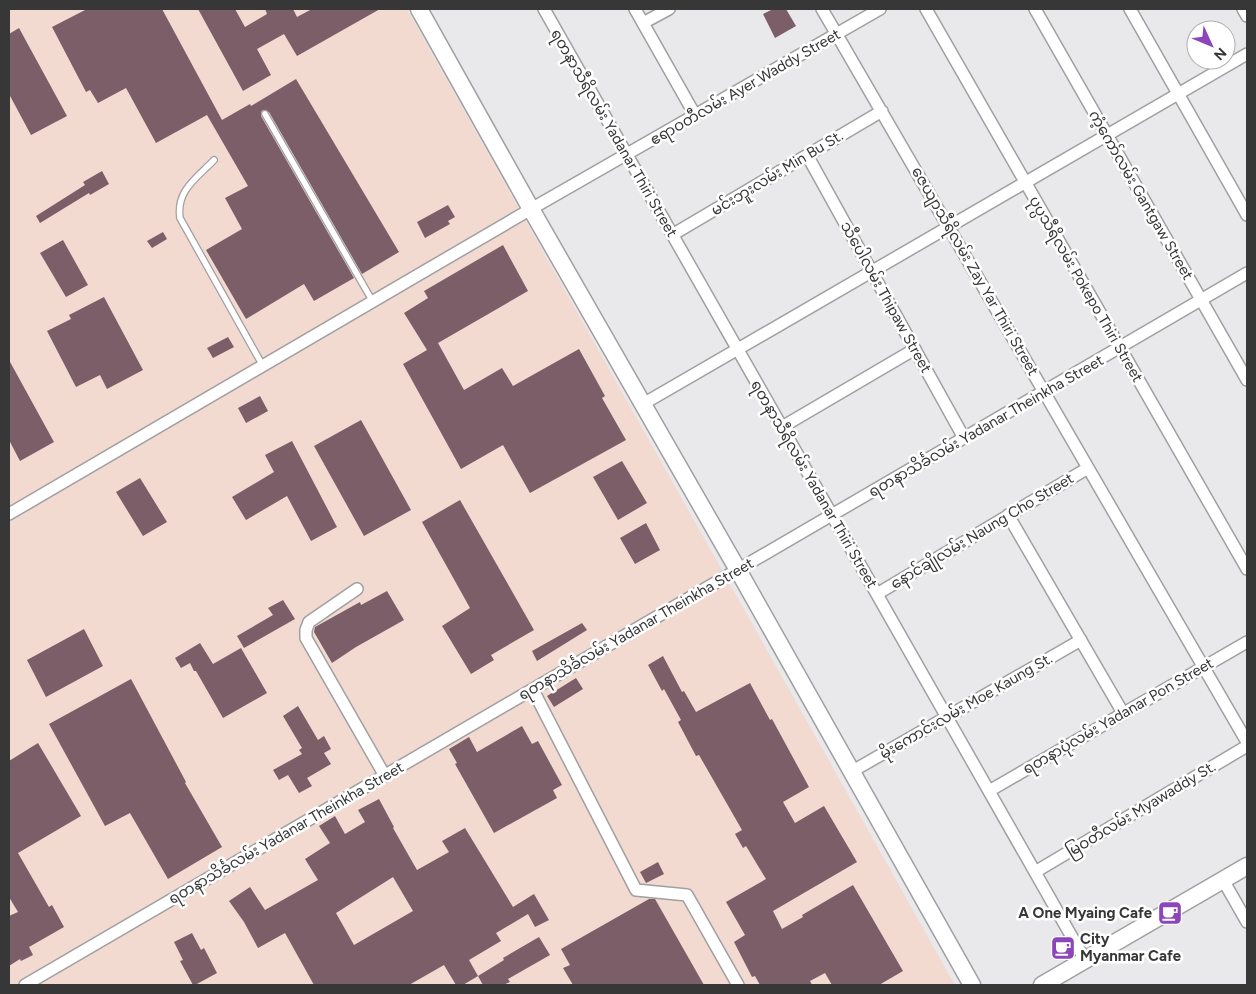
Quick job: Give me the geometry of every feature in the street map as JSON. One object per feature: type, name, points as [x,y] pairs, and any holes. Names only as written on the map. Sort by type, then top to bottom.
[{"type":"street","points":[[419,9],[972,985]]},
{"type":"street","name":"ရတနာသီရိလမ်း Yadanar Thiri Street","points":[[544,9],[1085,960]]},
{"type":"street","points":[[635,9],[694,115]]},
{"type":"street","points":[[644,24],[669,9]]},
{"type":"street","name":"ဇေယျာသီရိလမ်း Zay Yar Thiri Street","points":[[822,9],[1247,744]]},
{"type":"street","name":"ဧရာဝတီလမ်း Ayer Waddy Street","points":[[9,514],[531,209],[880,9]]},
{"type":"street","name":"ပုပ္ပသီရိလမ်း Pokepo Thiri Street","points":[[926,9],[1119,348],[1242,549],[1247,569]]},
{"type":"street","name":"ကံ့ကော်လမ်း Gantgaw Street","points":[[1035,9],[1247,380]]},
{"type":"street","points":[[1130,9],[1247,215]]},
{"type":"street","points":[[1243,9],[1247,16]]},
{"type":"street","points":[[643,404],[1247,54]]},
{"type":"street","name":"မင်းဘူးလမ်း Min Bu St.","points":[[672,235],[882,110]]},
{"type":"street","name":"သီပေါလမ်း Thipaw Street","points":[[807,155],[964,438]]},
{"type":"street","name":"ရတနာသိင်္ခလမ်း Yadanar Theinkha Street","points":[[25,985],[1247,273]]},
{"type":"street","points":[[782,427],[915,349]]},
{"type":"street","name":"နောင်ချိုလမ်း Naung Cho Street","points":[[877,594],[1088,468]]},
{"type":"street","points":[[1008,515],[1123,713]]},
{"type":"street","points":[[357,590],[309,622],[306,638],[385,776]]},
{"type":"street","name":"မိုးကောင်းလမ်း Moe Kaung St.","points":[[850,772],[1080,640]]},
{"type":"street","name":"ရတနာပုံလမ်း Yadanar Pon Street","points":[[989,791],[1247,642]]},
{"type":"street","points":[[533,690],[636,890],[687,894],[738,985]]},
{"type":"street","name":"မြဝတီလမ်း Myawaddy St.","points":[[1035,872],[1247,744]]},
{"type":"street","points":[[1042,985],[1247,866]]},
{"type":"street","points":[[1223,880],[1247,922]]},
{"type":"lane","points":[[265,114],[373,302]]},
{"type":"lane","points":[[214,160],[185,189],[180,200],[180,218],[263,366]]},
{"type":"shaded area","points":[[9,9],[407,9],[955,985],[9,985]]},
{"type":"building","points":[[87,9],[162,9],[222,120],[250,104],[251,106],[296,79],[399,252],[362,274],[269,112],[263,110],[261,116],[354,278],[314,301],[304,284],[246,319],[206,250],[242,229],[225,198],[248,186],[207,115],[156,143],[126,88],[98,103],[90,90],[86,92],[52,27]]},
{"type":"building","points":[[198,9],[235,9],[245,27],[267,14],[265,9],[293,9],[297,17],[312,9],[380,9],[297,56],[284,34],[257,49],[271,75],[243,91]]},
{"type":"building","points":[[773,9],[786,9],[796,26],[775,38],[763,14]]},
{"type":"building","points":[[19,28],[67,116],[31,135],[9,94],[9,34]]},
{"type":"building","points":[[102,171],[109,184],[90,195],[89,193],[40,223],[36,216],[85,185],[83,182]]},
{"type":"building","points":[[448,205],[455,217],[448,221],[450,224],[425,238],[417,222]]},
{"type":"building","points":[[163,232],[167,239],[152,248],[147,241]]},
{"type":"building","points":[[63,240],[88,285],[66,297],[40,253]]},
{"type":"building","points":[[503,245],[528,291],[438,343],[464,390],[502,368],[513,386],[579,349],[605,396],[602,398],[626,440],[530,493],[503,445],[461,469],[403,364],[427,350],[404,313],[428,298],[424,291]]},
{"type":"building","points":[[104,297],[143,370],[107,389],[100,375],[76,387],[47,331],[71,319],[69,315]]},
{"type":"building","points":[[228,337],[234,347],[213,358],[207,348]]},
{"type":"building","points":[[9,360],[54,442],[20,461],[9,440]]},
{"type":"building","points":[[260,396],[268,411],[246,423],[238,408]]},
{"type":"building","points":[[361,420],[411,510],[364,536],[314,446]]},
{"type":"building","points":[[292,441],[337,527],[311,541],[287,496],[246,520],[232,497],[274,472],[265,455]]},
{"type":"building","points":[[622,461],[647,503],[618,520],[593,477]]},
{"type":"building","points":[[140,478],[167,522],[143,536],[116,492]]},
{"type":"building","points":[[460,500],[534,630],[491,655],[494,660],[471,674],[442,626],[470,608],[422,522]]},
{"type":"building","points":[[646,523],[660,550],[635,564],[620,538]]},
{"type":"building","points":[[387,591],[404,620],[332,663],[314,632],[315,627],[360,602],[361,605]]},
{"type":"building","points":[[283,600],[295,619],[244,648],[237,636],[273,615],[268,608]]},
{"type":"building","points":[[582,623],[587,630],[537,661],[532,651]]},
{"type":"building","points":[[84,629],[103,666],[46,697],[27,660]]},
{"type":"building","points":[[200,643],[213,664],[241,648],[267,693],[223,718],[190,663],[181,668],[175,658]]},
{"type":"building","points":[[663,656],[682,692],[684,691],[696,712],[750,683],[809,787],[783,802],[795,823],[824,806],[857,862],[773,911],[782,929],[853,885],[903,971],[879,985],[832,985],[825,973],[810,981],[812,985],[760,985],[755,976],[752,977],[734,942],[745,935],[726,902],[766,879],[746,846],[743,848],[735,834],[742,830],[699,755],[696,756],[678,722],[681,720],[648,665]]},
{"type":"building","points":[[576,678],[583,689],[554,707],[547,696]]},
{"type":"building","points":[[131,679],[185,783],[222,847],[168,879],[130,813],[105,826],[49,724]]},
{"type":"building","points":[[298,706],[318,740],[324,736],[331,749],[324,753],[331,764],[307,778],[312,786],[299,793],[288,775],[279,780],[273,770],[302,754],[299,750],[302,748],[283,716]]},
{"type":"building","points":[[522,726],[532,744],[538,741],[562,785],[553,790],[557,798],[494,833],[455,764],[457,763],[449,749],[469,737],[477,752]]},
{"type":"building","points":[[38,743],[81,816],[18,853],[49,907],[52,905],[64,927],[29,947],[33,955],[21,961],[20,959],[9,966],[9,916],[18,912],[9,897],[9,761]]},
{"type":"building","points":[[379,799],[417,870],[449,852],[442,841],[465,828],[513,907],[534,894],[549,920],[535,927],[528,914],[496,933],[501,941],[469,960],[478,976],[463,985],[456,985],[444,965],[409,985],[314,985],[285,933],[258,948],[244,922],[229,901],[250,887],[265,910],[318,880],[305,859],[330,843],[319,826],[335,816],[345,834],[365,822],[358,810]],"holes":[[[393,877],[413,911],[354,945],[336,913]]]},
{"type":"building","points":[[658,862],[664,874],[646,883],[640,872]]},
{"type":"building","points":[[649,899],[655,899],[704,985],[573,985],[563,968],[570,965],[561,949]]},
{"type":"building","points":[[192,933],[201,950],[204,948],[217,973],[195,985],[193,985],[180,961],[183,960],[174,942]]},
{"type":"building","points":[[539,937],[550,955],[508,979],[510,982],[503,985],[483,985],[478,976],[504,960],[503,958]]},
{"type":"place","name":"A One Myaing Cafe","points":[[1170,913]]},
{"type":"place","name":"City Myanmar Cafe","points":[[1063,948]]}]
